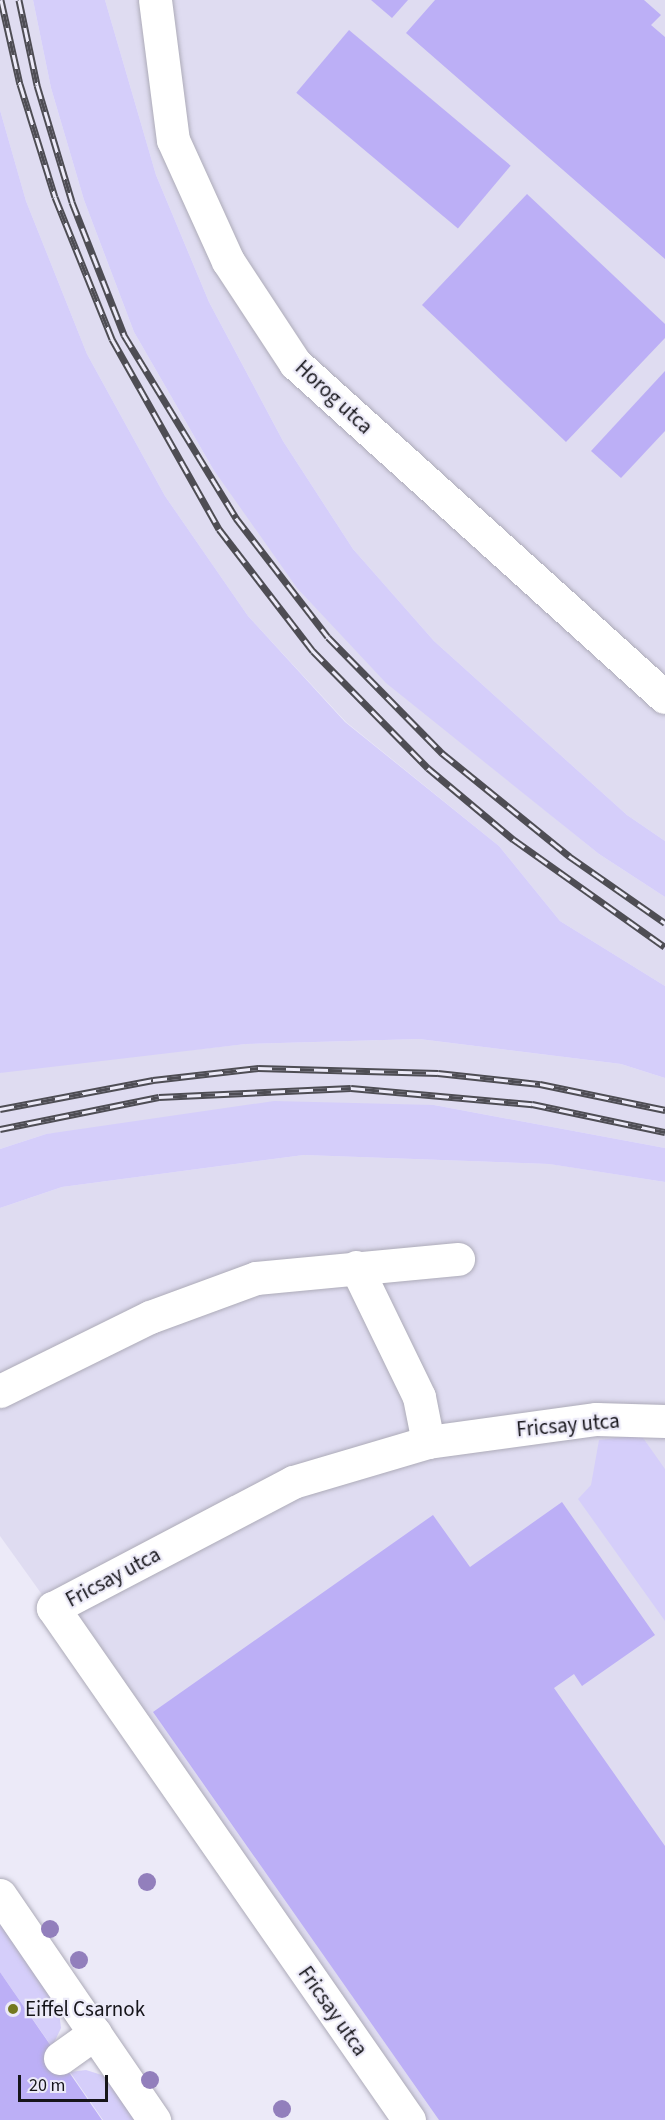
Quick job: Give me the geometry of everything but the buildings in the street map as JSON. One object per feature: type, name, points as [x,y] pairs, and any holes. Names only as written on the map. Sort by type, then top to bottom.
[{"type":"street","name":"Horog utca","points":[[155,0],[173,140],[228,261],[295,363],[665,697]]},
{"type":"street","points":[[0,1391],[150,1317],[256,1278],[458,1259]]},
{"type":"street","points":[[356,1267],[419,1397],[428,1442]]},
{"type":"street","name":"Fricsay utca","points":[[410,2120],[53,1608],[293,1482],[428,1442],[596,1419],[662,1425]]},
{"type":"street","points":[[0,1895],[154,2120]]},
{"type":"street","points":[[60,2058],[95,2033]]},
{"type":"shaded area","points":[[0,0],[33,0],[51,88],[84,200],[134,332],[213,469],[494,769],[599,854],[665,897],[665,986],[560,921],[499,846],[346,722],[248,616],[165,496],[87,354],[26,201],[0,110]]},
{"type":"shaded area","points":[[33,0],[105,0],[156,175],[209,302],[283,441],[353,549],[434,641],[627,815],[665,841],[665,897],[599,854],[386,683],[297,588],[213,469],[134,332],[84,200],[51,88]]},
{"type":"shaded area","points":[[105,0],[665,0],[665,841],[627,815],[434,641],[353,549],[283,441],[209,302],[156,175]]},
{"type":"shaded area","points":[[0,110],[26,201],[87,354],[165,496],[248,616],[345,722],[499,846],[560,921],[665,986],[665,1078],[621,1064],[419,1039],[246,1044],[0,1073]]},
{"type":"shaded area","points":[[419,1039],[621,1064],[665,1078],[665,1148],[434,1105],[46,1134],[0,1149],[0,1073],[9,1070],[246,1044]]},
{"type":"shaded area","points":[[274,1101],[434,1105],[665,1148],[665,1182],[549,1164],[304,1155],[62,1187],[0,1208],[0,1149],[46,1134]]},
{"type":"shaded area","points":[[304,1155],[550,1164],[665,1182],[665,2120],[419,2120],[0,1536],[0,1208],[62,1187]]},
{"type":"shaded area","points":[[641,1435],[665,1469],[665,1621],[578,1499],[591,1485],[599,1440]]},
{"type":"shaded area","points":[[0,1918],[58,2002],[61,2028],[52,2047],[0,1972]]},
{"type":"shaded area","points":[[86,2070],[105,2076],[138,2120],[103,2120],[70,2072]]},
{"type":"railway","points":[[1,0],[20,84],[55,197],[112,339],[219,529],[313,651],[428,768],[513,839],[665,947]]},
{"type":"railway","points":[[19,0],[37,85],[72,202],[124,335],[236,518],[328,637],[442,753],[569,856],[665,923]]},
{"type":"railway","points":[[0,1109],[153,1080],[258,1068],[438,1073],[540,1084],[665,1110]]},
{"type":"railway","points":[[0,1129],[159,1097],[351,1088],[532,1104],[665,1132]]},
{"type":"place","name":"Eiffel Csarnok","points":[[13,2009]]}]
